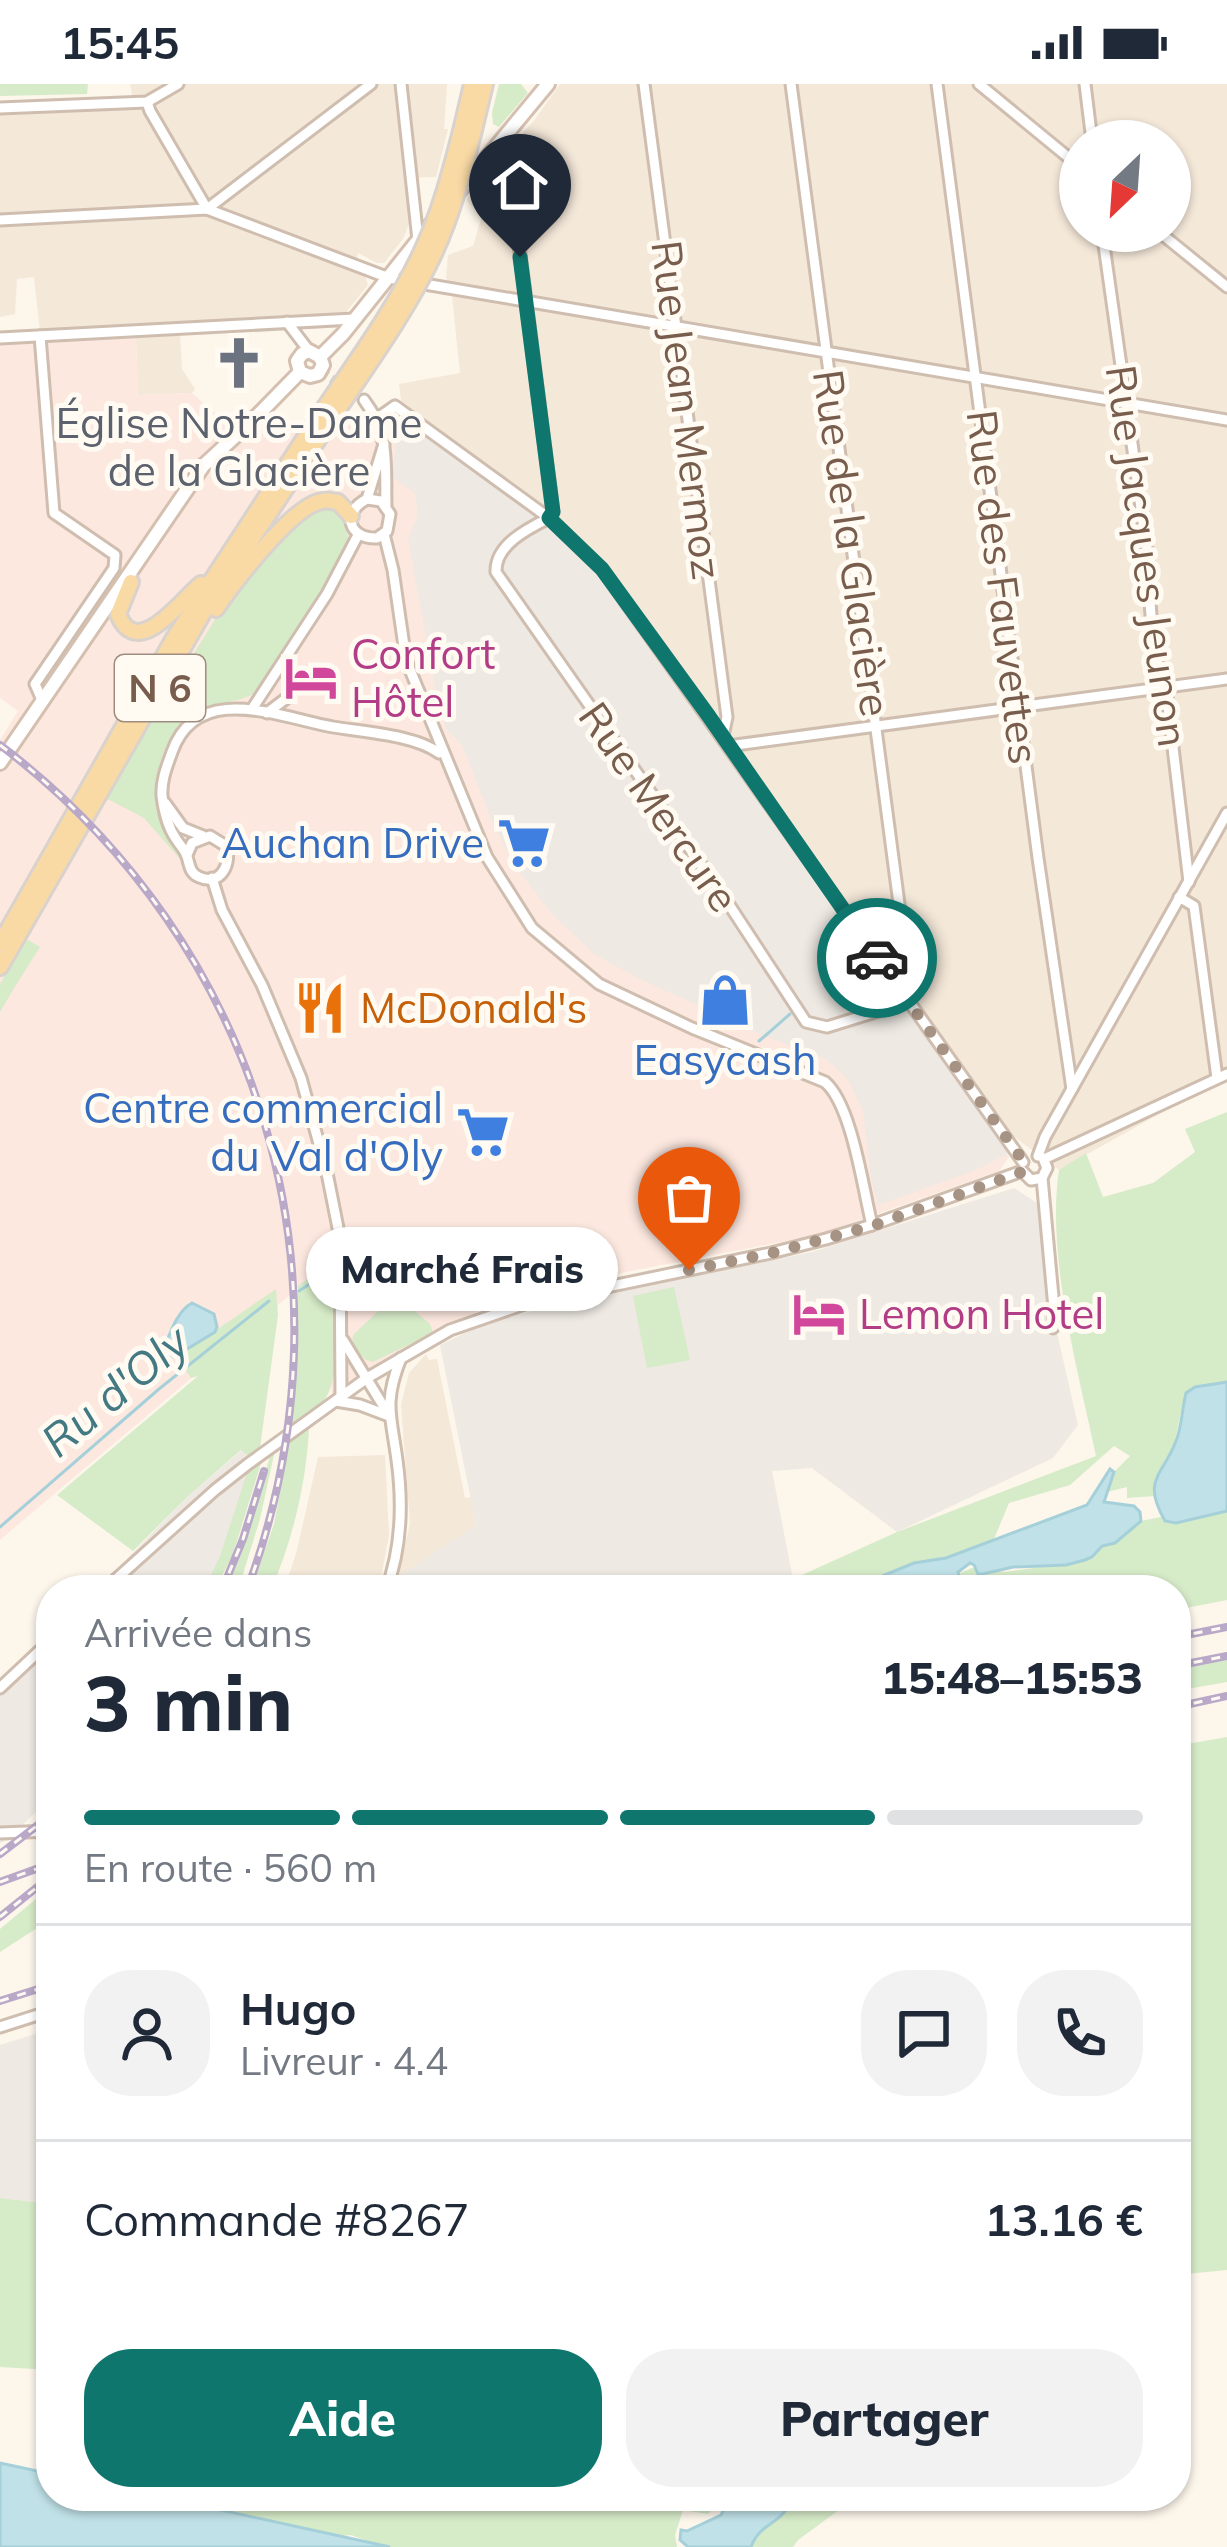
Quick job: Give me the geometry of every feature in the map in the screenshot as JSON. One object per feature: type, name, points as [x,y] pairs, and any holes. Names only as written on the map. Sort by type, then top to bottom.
[{"type":"main road","name":"N 6","points":[[0,944],[215,572],[408,304],[452,211],[472,84]]},
{"type":"main road","name":"N 6","points":[[468,129],[485,84]]},
{"type":"main road","points":[[315,354],[322,365],[318,374],[300,372],[299,357],[315,354],[355,320],[548,84]]},
{"type":"main road","points":[[0,764],[203,466],[300,372]]},
{"type":"main road","name":"N 6","points":[[0,967],[195,628],[329,412]]},
{"type":"main road","points":[[93,629],[209,471],[256,416]]},
{"type":"main road","points":[[195,628],[208,619],[272,541],[311,505],[338,502],[351,516]]},
{"type":"main road","points":[[131,583],[118,614],[125,628],[144,632],[215,572]]},
{"type":"street","points":[[0,108],[147,102],[178,84]]},
{"type":"street","points":[[208,209],[371,84]]},
{"type":"street","points":[[401,84],[418,239],[429,284]]},
{"type":"street","name":"Rue Jean Mermoz","points":[[644,84],[728,717],[725,741]]},
{"type":"street","name":"Rue de la Glacière","points":[[790,84],[911,979],[908,1002]]},
{"type":"street","name":"Rue des Fauvettes","points":[[937,84],[1072,1088]]},
{"type":"street","points":[[980,84],[1059,150]]},
{"type":"street","points":[[1085,84],[1089,120]]},
{"type":"street","points":[[147,102],[208,209]]},
{"type":"street","points":[[505,136],[553,512],[549,518]]},
{"type":"street","points":[[0,220],[208,209],[389,278],[1227,420]]},
{"type":"street","name":"Rue Jacques Jeunon","points":[[1105,252],[1189,882]]},
{"type":"street","points":[[1184,252],[1227,287]]},
{"type":"street","points":[[0,338],[355,320]]},
{"type":"street","points":[[287,322],[315,354]]},
{"type":"street","points":[[40,336],[54,513],[115,555],[115,568],[35,684],[42,700]]},
{"type":"street","points":[[364,400],[378,418],[385,444],[390,519],[384,534],[406,660],[487,857],[532,928],[599,984],[834,1089],[844,1110],[872,1226]]},
{"type":"street","points":[[378,418],[394,406],[549,518],[602,569],[1030,1180],[1042,1178]]},
{"type":"street","points":[[367,499],[385,444]]},
{"type":"street","points":[[384,534],[370,539],[358,535],[351,516],[358,503],[367,499],[386,505]]},
{"type":"street","name":"Rue Mercure","points":[[549,518],[502,550],[496,572],[806,1022],[827,1027],[908,1002]]},
{"type":"street","points":[[252,709],[327,594],[358,535]]},
{"type":"street","points":[[725,741],[1227,679]]},
{"type":"street","points":[[268,712],[288,697]]},
{"type":"street","points":[[163,798],[183,828],[222,841],[229,852],[225,870],[212,878],[189,868],[187,855],[165,817],[163,798],[162,784],[178,733],[195,717],[217,710],[252,709],[398,738],[429,746],[443,756]]},
{"type":"street","points":[[398,738],[431,727]]},
{"type":"street","points":[[1053,1328],[1042,1178],[1047,1168],[1039,1148],[1227,813]]},
{"type":"street","points":[[187,855],[192,843],[203,836]]},
{"type":"street","points":[[212,878],[222,910],[262,986],[301,1078],[327,1173],[340,1238],[343,1340],[338,1399]]},
{"type":"street","points":[[121,1575],[215,1490],[367,1378],[450,1330],[525,1304],[772,1253],[872,1226],[1023,1167],[1030,1156],[1041,1158],[1222,1076],[1194,906],[1179,898]]},
{"type":"street","points":[[892,979],[909,964]]},
{"type":"street","points":[[343,1340],[389,1416]]},
{"type":"street","points":[[391,1575],[399,1548],[398,1462],[389,1416],[390,1385],[401,1358]]},
{"type":"street","points":[[338,1399],[389,1416]]},
{"type":"street","points":[[0,1688],[36,1654]]},
{"type":"street","points":[[0,1833],[36,1832]]},
{"type":"street","points":[[0,2027],[36,2016]]},
{"type":"shaded area","points":[[130,84],[447,84],[444,129],[448,129],[436,177],[405,178],[409,224],[403,239],[384,263],[358,253],[353,271],[365,276],[368,285],[343,316],[40,331],[34,277],[17,279],[15,314],[0,317],[0,114],[135,109]]},
{"type":"shaded area","points":[[560,84],[1227,84],[1227,1076],[1059,1170],[974,1107],[403,415],[399,384],[460,373],[446,278],[448,255],[473,246],[482,216],[468,197],[485,190],[498,159]]},
{"type":"shaded area","points":[[180,335],[182,369],[195,389],[192,393],[138,395],[136,336]]},
{"type":"shaded area","points":[[136,336],[138,395],[192,393],[229,426],[339,427],[403,415],[559,531],[731,746],[1009,1157],[999,1171],[817,1235],[626,1272],[487,1306],[331,1394],[331,1260],[0,1540],[0,740],[18,711],[0,698],[0,344]]},
{"type":"shaded area","points":[[406,422],[559,529],[601,568],[825,890],[1016,1149],[976,1170],[878,1205],[863,1111],[848,1080],[826,1059],[642,980],[594,954],[551,913],[514,865],[462,745],[446,729],[408,539],[418,516],[415,493],[392,477],[393,428]]},
{"type":"shaded area","points":[[1014,1188],[1037,1203],[1050,1302],[1078,1425],[1053,1458],[897,1532],[812,1468],[772,1471],[792,1575],[401,1575],[476,1525],[440,1345],[486,1323],[566,1302],[812,1252]]},
{"type":"shaded area","points":[[426,1354],[429,1360],[437,1359],[465,1498],[471,1497],[476,1526],[398,1575],[410,1523],[401,1405],[409,1373]]},
{"type":"shaded area","points":[[242,1450],[257,1466],[217,1575],[112,1575],[187,1497]]},
{"type":"shaded area","points":[[385,1455],[389,1535],[381,1575],[289,1575],[318,1457]]},
{"type":"shaded area","points":[[36,1656],[36,1812],[21,1826],[21,1835],[0,1843],[0,1693]]},
{"type":"shaded area","points":[[36,2034],[36,2202],[0,2198],[0,2045]]},
{"type":"green space","points":[[0,84],[88,84],[87,94],[0,96]]},
{"type":"green space","points":[[499,84],[521,84],[528,93],[499,127],[493,124],[492,113]]},
{"type":"green space","points":[[327,507],[340,511],[347,549],[258,691],[195,712],[176,730],[162,756],[156,786],[158,813],[180,859],[144,818],[104,797],[226,602],[266,553],[309,512]]},
{"type":"green space","points":[[26,939],[40,947],[0,1012],[0,984]]},
{"type":"green space","points":[[1227,1112],[1227,1382],[1195,1387],[1184,1399],[1174,1445],[1155,1479],[1155,1496],[1127,1498],[1127,1487],[1107,1492],[1114,1472],[1130,1456],[1114,1446],[1070,1485],[1009,1503],[994,1539],[885,1575],[802,1575],[897,1532],[1096,1456],[1060,1275],[1059,1170],[1086,1153],[1103,1197],[1153,1183],[1195,1152],[1185,1129]]},
{"type":"green space","points":[[332,1261],[336,1349],[332,1382],[322,1403],[292,1424],[298,1286]]},
{"type":"green space","points":[[674,1287],[690,1360],[647,1368],[633,1296]]},
{"type":"green space","points":[[276,1289],[278,1315],[260,1448],[248,1456],[241,1450],[133,1551],[57,1495],[198,1376],[191,1378],[177,1357]]},
{"type":"green space","points":[[403,1301],[430,1324],[433,1333],[373,1362],[366,1360],[352,1346],[353,1335],[388,1302]]},
{"type":"green space","points":[[309,1429],[292,1531],[277,1575],[256,1575],[274,1524],[290,1438]]},
{"type":"green space","points":[[275,1450],[243,1575],[232,1575],[240,1557]]},
{"type":"green space","points":[[262,1460],[233,1554],[222,1575],[211,1575],[220,1556],[247,1473]]},
{"type":"green space","points":[[1227,1511],[1227,1600],[1191,1607],[1191,1575],[960,1575],[972,1568],[1005,1572],[1060,1564],[1119,1540],[1141,1521],[1161,1517],[1185,1521]]},
{"type":"green space","points":[[1227,1659],[1227,1682],[1191,1688],[1191,1667]]},
{"type":"green space","points":[[1227,1737],[1227,2270],[1191,2274],[1191,1743]]},
{"type":"green space","points":[[36,1899],[36,1929],[0,1952],[0,1929]]},
{"type":"green space","points":[[0,2198],[36,2202],[36,2369],[0,2367]]},
{"type":"green space","points":[[196,2511],[683,2511],[675,2535],[677,2547],[384,2547],[351,2535],[321,2538],[277,2521]]},
{"type":"green space","points":[[777,2511],[838,2511],[793,2547],[742,2547]]},
{"type":"water","points":[[192,1303],[214,1314],[217,1327],[174,1357],[163,1351],[178,1318]]},
{"type":"water","points":[[1227,1382],[1227,1511],[1176,1523],[1165,1521],[1155,1486],[1178,1435],[1186,1393]]},
{"type":"water","points":[[1110,1469],[1114,1472],[1104,1502],[1134,1506],[1141,1521],[1092,1557],[1066,1565],[978,1574],[970,1563],[959,1575],[885,1575],[914,1563],[946,1558],[1087,1505]]},
{"type":"water","points":[[0,2463],[36,2471],[36,2511],[226,2511],[390,2547],[0,2547]]},
{"type":"water","points":[[723,2511],[785,2511],[760,2532],[751,2547],[688,2547],[680,2540],[681,2530]]},
{"type":"waterway","name":"Ru d'Oly","points":[[759,1041],[790,1014]]},
{"type":"waterway","name":"Ru d'Oly","points":[[299,1291],[332,1269]]},
{"type":"waterway","name":"Ru d'Oly","points":[[0,1527],[269,1301]]},
{"type":"tunnel","points":[[320,371],[364,400]]},
{"type":"railway","points":[[0,745],[91,826],[166,917],[224,1018],[265,1126],[289,1239],[294,1355],[280,1473],[251,1575]]},
{"type":"railway","points":[[228,1575],[264,1471]]},
{"type":"railway","points":[[1191,1634],[1227,1627]]},
{"type":"railway","points":[[1191,1663],[1227,1656]]},
{"type":"railway","points":[[1191,1704],[1227,1696]]},
{"type":"railway","points":[[0,1854],[36,1826]]},
{"type":"railway","points":[[0,1882],[36,1869]]},
{"type":"railway","points":[[0,1917],[36,1888]]},
{"type":"railway","points":[[0,2001],[36,1990]]},
{"type":"way so far","points":[[689,1270],[872,1226],[1022,1172],[1024,1162],[877,958]]},
{"type":"place","name":"Église Notre-Dame de la Glacière","points":[[239,363]]},
{"type":"place","name":"Confort Hôtel","points":[[311,678]]},
{"type":"place","name":"Auchan Drive","points":[[524,843]]},
{"type":"place","name":"Easycash","points":[[725,1000]]},
{"type":"place","name":"McDonald's","points":[[320,1008]]},
{"type":"place","name":"Centre commercial du Val d'Oly","points":[[483,1132]]},
{"type":"place","name":"Marché Frais","points":[[689,1270]]},
{"type":"place","name":"Lemon Hotel","points":[[819,1314]]},
{"type":"route","points":[[520,257],[553,512],[549,518],[602,569],[877,958]]}]
